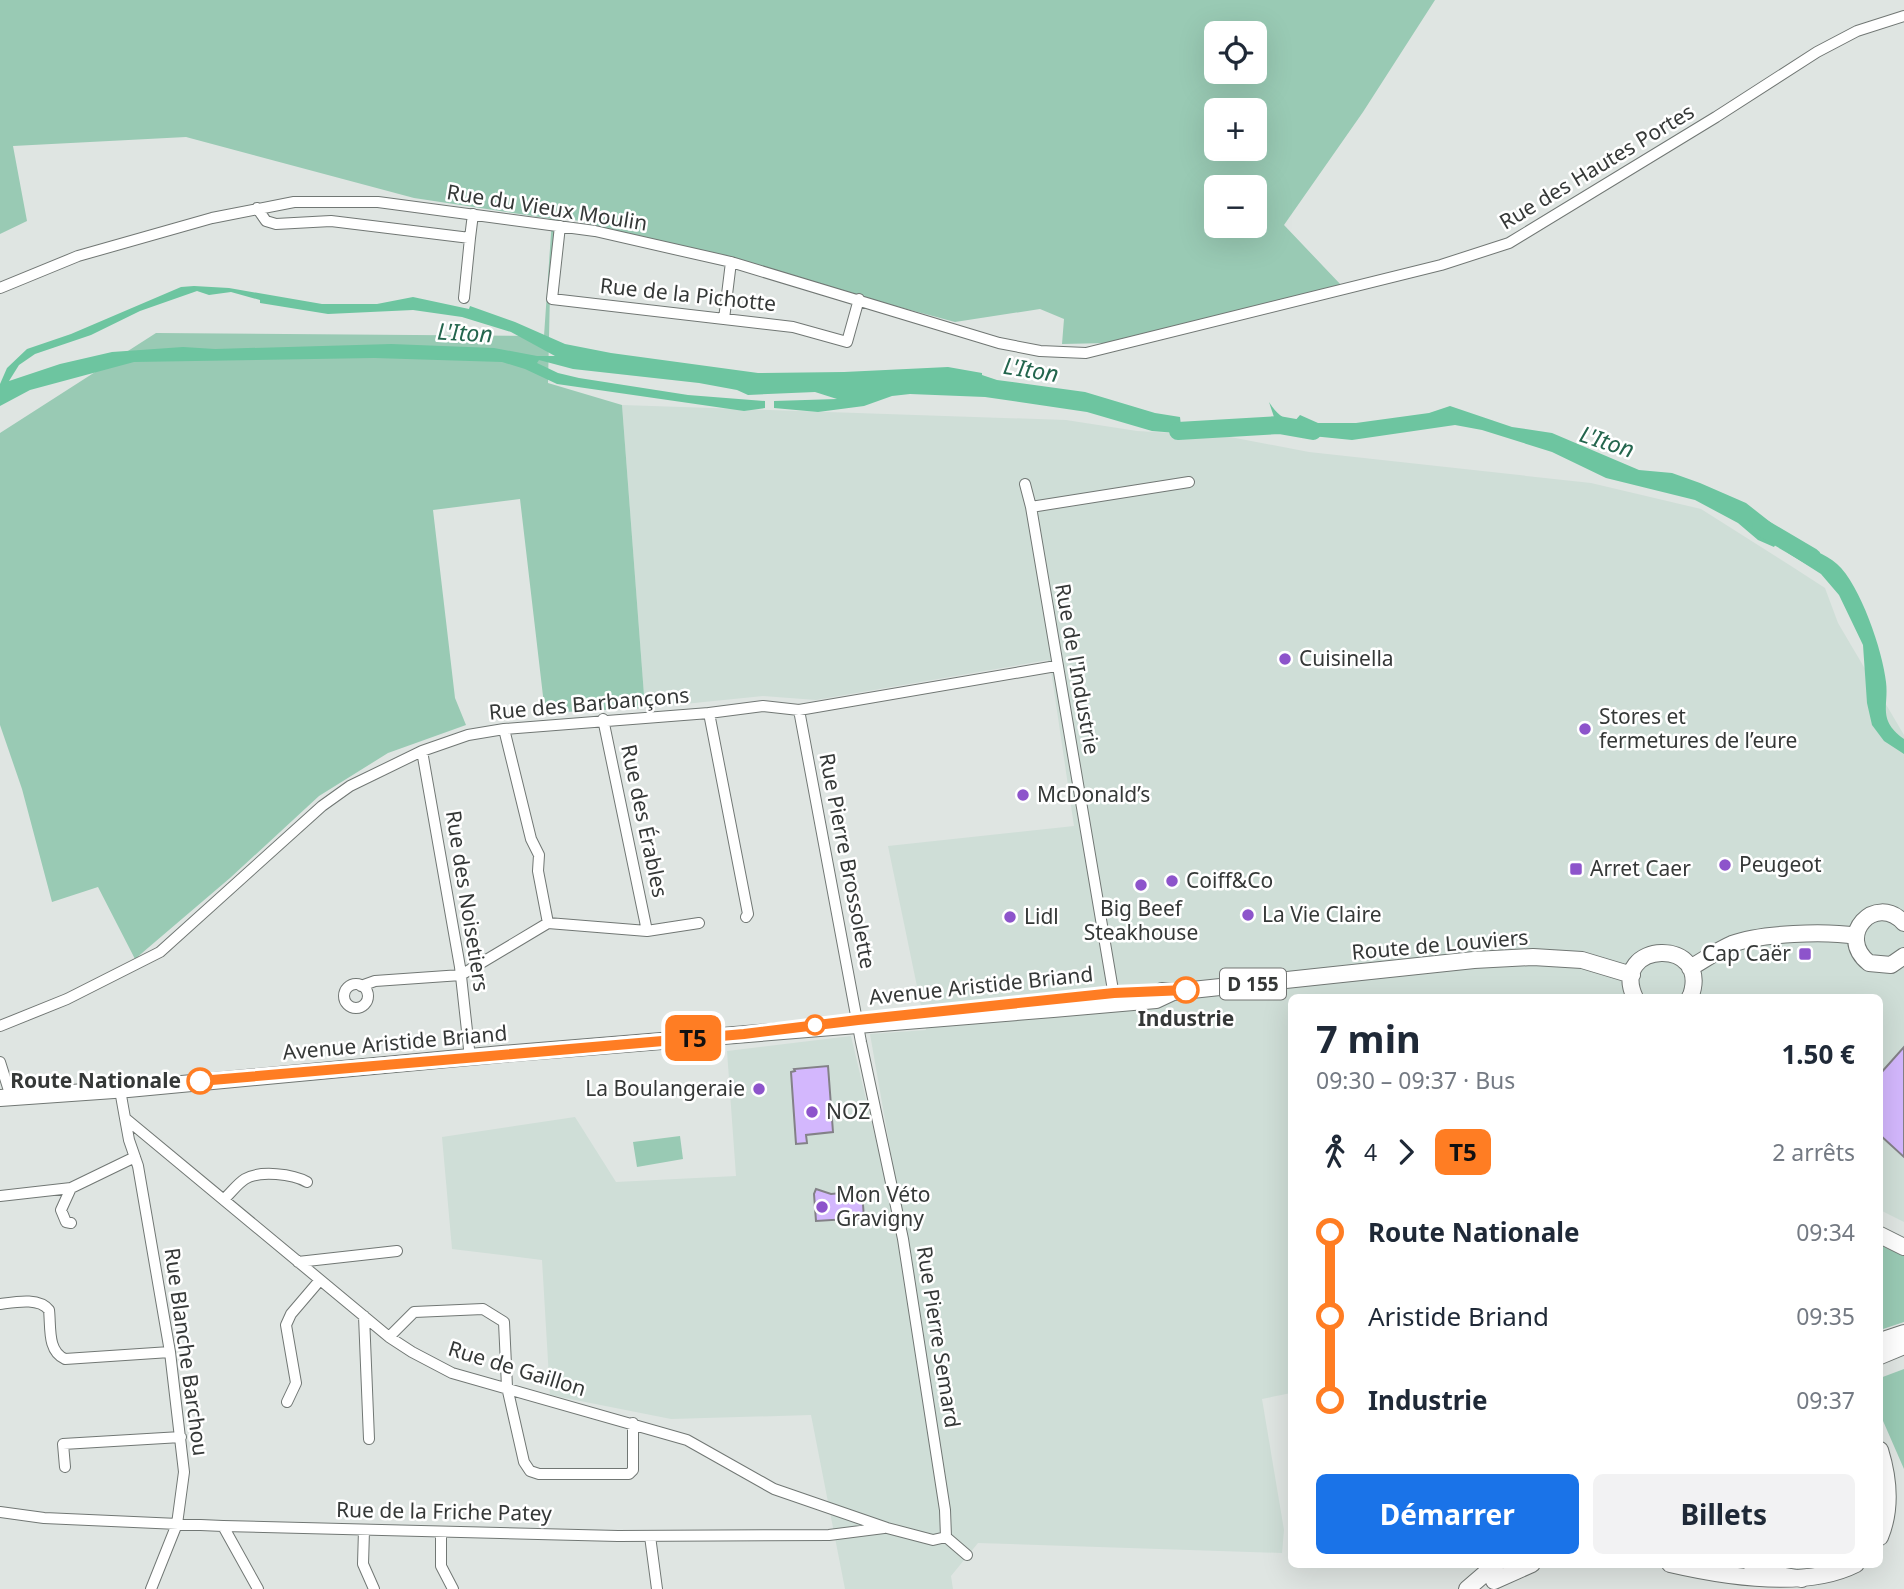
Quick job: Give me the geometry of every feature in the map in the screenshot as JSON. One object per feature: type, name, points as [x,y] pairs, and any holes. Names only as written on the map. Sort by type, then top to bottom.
[{"type":"main road","points":[[1904,923],[1896,915],[1879,912],[1863,920],[1856,936],[1858,952],[1870,963],[1891,965],[1904,957]]},
{"type":"main road","points":[[1690,968],[1733,944],[1754,939],[1831,932],[1856,936]]},
{"type":"main road","points":[[1634,994],[1632,975],[1641,959],[1659,951],[1677,955],[1690,968],[1693,982],[1691,994]]},
{"type":"main road","name":"Route de Louviers","points":[[1334,976],[1474,960],[1533,957],[1582,960],[1632,975]]},
{"type":"main road","name":"Avenue Aristide Briand","points":[[5,1097],[120,1090],[794,1029],[1114,998],[1157,990],[1173,992],[1334,976]]},
{"type":"main road","points":[[1883,1236],[1904,1247]]},
{"type":"main road","points":[[1883,1340],[1904,1333]]},
{"type":"main road","points":[[1883,1355],[1904,1346]]},
{"type":"main road","points":[[1883,1466],[1888,1492],[1887,1514],[1883,1527]]},
{"type":"main road","points":[[1467,1589],[1491,1568]]},
{"type":"main road","points":[[1489,1585],[1510,1568]]},
{"type":"main road","points":[[1489,1585],[1524,1568]]},
{"type":"main road","points":[[1688,1568],[1759,1584],[1800,1587],[1828,1581],[1849,1568]]},
{"type":"main road","points":[[1760,1568],[1773,1574],[1803,1579],[1828,1574],[1838,1568]]},
{"type":"street","name":"Rue des Hautes Portes","points":[[1086,354],[1441,265],[1508,243],[1716,117],[1816,52],[1857,31],[1904,16]]},
{"type":"street","name":"Rue du Vieux Moulin","points":[[0,288],[78,256],[212,218],[257,208],[328,200],[378,202],[595,231],[731,262],[999,343],[1040,351],[1086,354]]},
{"type":"street","points":[[257,208],[266,221],[276,225],[331,221],[470,238]]},
{"type":"street","points":[[464,298],[472,214]]},
{"type":"street","name":"Rue de la Pichotte","points":[[560,226],[552,299],[793,327],[847,342],[859,299]]},
{"type":"street","points":[[724,319],[731,262]]},
{"type":"street","points":[[1031,507],[1189,482]]},
{"type":"street","name":"Rue de l'Industrie","points":[[1025,484],[1114,998]]},
{"type":"street","name":"Rue des Barbançons","points":[[0,1027],[79,993],[160,952],[322,806],[350,786],[422,751],[468,735],[603,719],[709,713],[763,706],[799,710],[1056,666]]},
{"type":"street","name":"Rue Pierre Brossolette","points":[[799,710],[858,1023]]},
{"type":"street","points":[[709,713],[748,914],[746,917]]},
{"type":"street","name":"Rue des Érables","points":[[603,719],[647,931]]},
{"type":"street","points":[[504,729],[531,839],[539,855],[538,872],[548,923]]},
{"type":"street","name":"Rue des Noisetiers","points":[[422,751],[461,975],[470,1058]]},
{"type":"street","points":[[361,986],[375,981],[461,975],[548,923],[647,931],[699,923]]},
{"type":"street","name":"Rue Pierre Semard","points":[[858,1023],[903,1239],[945,1510],[946,1537]]},
{"type":"street","points":[[0,1062],[5,1097]]},
{"type":"street","points":[[120,1090],[125,1118]]},
{"type":"street","name":"Rue de Gaillon","points":[[125,1118],[389,1337],[453,1373],[688,1440],[775,1489],[887,1528],[933,1540],[946,1537]]},
{"type":"street","name":"Rue Blanche Barchou","points":[[125,1118],[138,1166],[170,1352],[181,1437],[183,1485],[177,1524],[151,1589]]},
{"type":"street","points":[[0,1196],[71,1188],[135,1157]]},
{"type":"street","points":[[224,1199],[244,1179],[254,1176],[296,1175],[307,1182]]},
{"type":"street","points":[[71,1188],[61,1210],[66,1222],[71,1223]]},
{"type":"street","points":[[298,1262],[397,1251]]},
{"type":"street","points":[[287,1402],[296,1383],[286,1325],[291,1314],[320,1280]]},
{"type":"street","points":[[0,1304],[39,1302],[45,1305],[49,1310],[52,1349],[57,1356],[65,1359],[170,1352]]},
{"type":"street","points":[[389,1337],[414,1312],[483,1309],[504,1322],[507,1387],[524,1462],[530,1471],[539,1474],[629,1474],[633,1469],[633,1423]]},
{"type":"street","points":[[364,1317],[369,1439]]},
{"type":"street","points":[[65,1467],[63,1444],[181,1437]]},
{"type":"street","name":"Rue de la Friche Patey","points":[[0,1512],[44,1518],[223,1526],[650,1536],[829,1535],[887,1528]]},
{"type":"street","points":[[223,1526],[258,1589]]},
{"type":"street","points":[[364,1530],[363,1564],[374,1589]]},
{"type":"street","points":[[441,1531],[441,1566],[453,1589]]},
{"type":"street","points":[[650,1536],[657,1589]]},
{"type":"street","points":[[946,1537],[967,1555]]},
{"type":"shaded area","points":[[0,0],[1435,0],[1363,112],[1284,225],[1342,286],[1109,343],[1062,344],[1064,319],[1040,309],[955,322],[560,216],[550,292],[548,383],[622,405],[645,708],[545,713],[520,499],[433,510],[455,698],[466,725],[388,753],[319,796],[230,878],[135,959],[98,887],[52,902],[22,789],[0,725],[0,433],[156,333],[544,336],[552,219],[414,198],[186,137],[13,146],[27,221],[0,234]]},
{"type":"shaded area","points":[[181,287],[229,288],[322,304],[377,304],[413,297],[469,309],[470,306],[565,344],[758,373],[948,367],[982,373],[997,380],[1085,392],[1155,413],[1180,417],[1181,426],[1201,427],[1201,435],[1152,431],[1087,412],[985,397],[910,394],[892,396],[864,406],[818,412],[774,408],[774,401],[837,399],[815,392],[748,395],[737,390],[699,383],[573,369],[539,360],[537,363],[558,373],[579,378],[688,395],[765,401],[765,408],[744,411],[557,384],[502,362],[374,358],[134,362],[30,390],[0,406],[0,384],[7,368],[27,349],[71,334]],"holes":[[[197,291],[209,295],[231,292],[260,300],[260,303],[328,314],[413,310],[462,317],[511,332],[555,356],[537,356],[494,348],[391,344],[215,349],[183,347],[112,352],[60,364],[9,381],[19,365],[35,354],[91,335],[140,311]]]},
{"type":"shaded area","points":[[1269,402],[1279,415],[1290,421],[1294,422],[1300,415],[1318,423],[1356,423],[1429,413],[1450,406],[1512,427],[1552,433],[1639,470],[1672,473],[1700,483],[1746,503],[1783,532],[1774,547],[1758,540],[1738,523],[1695,500],[1606,478],[1552,452],[1482,430],[1455,425],[1352,440],[1292,434],[1290,426],[1279,432]]},
{"type":"shaded area","points":[[622,405],[1066,420],[1137,431],[1225,436],[1309,452],[1591,483],[1701,509],[1825,588],[1838,623],[1904,735],[1904,1222],[1883,1212],[1883,994],[1288,994],[1288,1394],[1262,1399],[1284,1530],[1282,1553],[978,1543],[951,1576],[953,1589],[845,1589],[811,1415],[671,1419],[550,1395],[542,1260],[452,1249],[442,1137],[575,1117],[616,1182],[736,1176],[727,1051],[851,1036],[881,1162],[892,1160],[870,1034],[926,1030],[888,846],[1074,826],[1052,677],[1048,660],[816,700],[763,696],[645,708]]},
{"type":"shaded area","points":[[1794,542],[1837,564],[1862,602],[1884,669],[1887,719],[1904,739],[1904,754],[1884,741],[1872,725],[1867,703],[1863,645],[1839,595],[1821,574],[1788,553]]},
{"type":"shaded area","points":[[680,1136],[683,1159],[637,1167],[633,1142]]},
{"type":"shaded area","points":[[1883,1246],[1904,1256],[1904,1322],[1883,1329]]},
{"type":"shaded area","points":[[1904,1369],[1904,1469],[1883,1421],[1883,1377]]},
{"type":"building","points":[[1904,1047],[1904,1157],[1883,1138],[1883,1071]]},
{"type":"building","name":"NOZ","points":[[828,1066],[833,1132],[806,1135],[807,1143],[796,1144],[791,1072],[795,1071],[794,1069]]},
{"type":"building","points":[[816,1189],[831,1194],[862,1191],[864,1218],[816,1221]]},
{"type":"waterway","name":"L'Iton","points":[[1178,431],[1279,425],[1313,431]]},
{"type":"waterway","name":"L'Iton","points":[[1761,527],[1812,557]]},
{"type":"bus line","name":"T5","points":[[200,1081],[744,1034],[1114,993],[1186,990]]},
{"type":"place","name":"Cuisinella","points":[[1285,659]]},
{"type":"place","name":"Stores et fermetures de l’eure","points":[[1585,729]]},
{"type":"place","name":"McDonald’s","points":[[1023,795]]},
{"type":"place","name":"Peugeot","points":[[1725,865]]},
{"type":"place","name":"Arret Caer","points":[[1576,869]]},
{"type":"place","name":"Coiff&Co","points":[[1172,881]]},
{"type":"place","name":"Big Beef Steakhouse","points":[[1141,885]]},
{"type":"place","name":"La Vie Claire","points":[[1248,915]]},
{"type":"place","name":"Lidl","points":[[1010,917]]},
{"type":"place","name":"Cap Caër","points":[[1805,954]]},
{"type":"place","name":"Industrie","points":[[1186,990]]},
{"type":"place","name":"Route Nationale","points":[[200,1081]]},
{"type":"place","name":"La Boulangeraie","points":[[759,1089]]},
{"type":"place","name":"NOZ","points":[[812,1112]]},
{"type":"place","name":"Mon Véto Gravigny","points":[[822,1207]]}]
